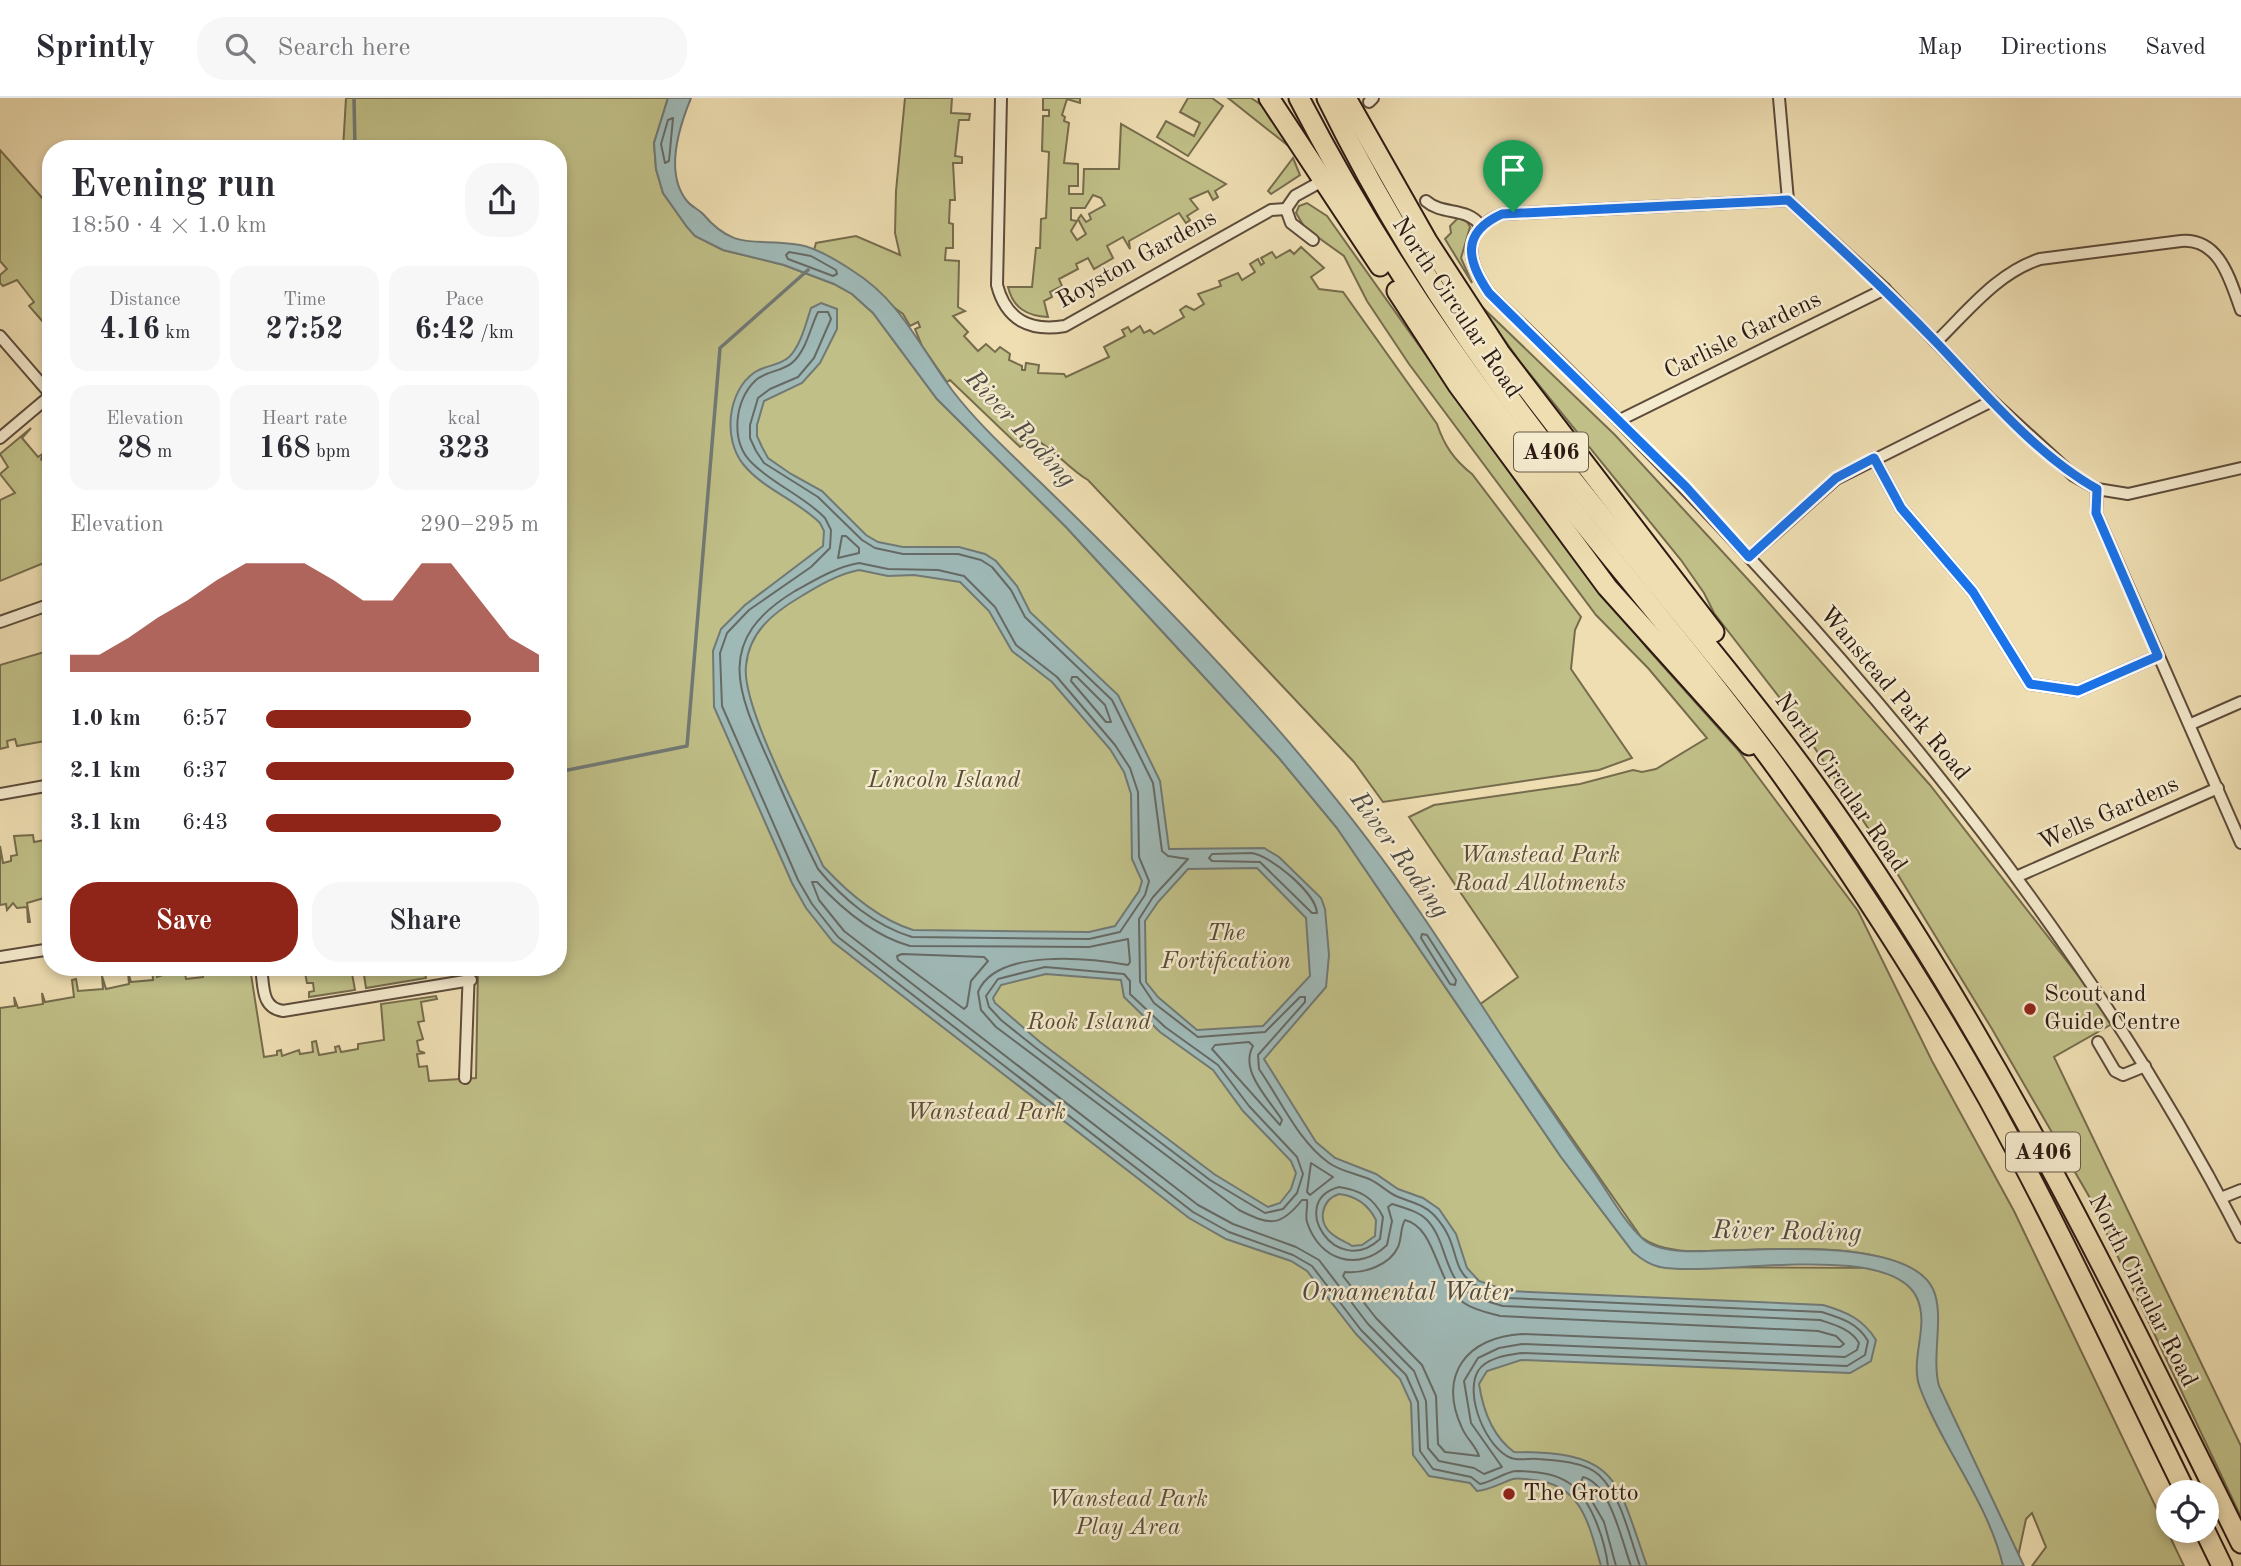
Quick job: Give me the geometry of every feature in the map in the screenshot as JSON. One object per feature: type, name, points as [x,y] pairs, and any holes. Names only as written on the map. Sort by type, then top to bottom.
[{"type":"highway","name":"A406","points":[[1269,98],[1458,385],[1607,587],[1730,727],[1786,780]]},
{"type":"highway","name":"North Circular Road","points":[[1299,98],[1336,169],[1385,250],[1466,369],[1509,429],[1742,720],[1865,893],[1988,1099],[2179,1480]]},
{"type":"highway","name":"North Circular Road","points":[[1327,98],[1403,240],[1481,356],[1598,512],[1713,650],[1811,780],[1884,886],[2009,1089],[2097,1252],[2241,1543]]},
{"type":"highway","name":"A406","points":[[1346,98],[1427,241],[1500,353],[1717,637],[1811,780]]},
{"type":"highway","points":[[2211,1543],[2222,1566]]},
{"type":"street","name":"Royston Gardens","points":[[1001,98],[997,285],[1009,313],[1024,324],[1046,330],[1065,326],[1271,210],[1286,209]]},
{"type":"street","points":[[1779,98],[1788,200],[1885,289],[1992,401],[2074,477],[2097,489],[2128,494],[2241,468]]},
{"type":"street","points":[[1313,240],[1291,223],[1286,209],[1295,196],[1324,180]]},
{"type":"street","points":[[1426,201],[1435,209],[1468,214],[1481,226],[1502,214],[1513,212],[1788,200]]},
{"type":"street","name":"Wanstead Park Road","points":[[1481,226],[1474,237],[1471,260],[1475,273],[1489,293],[1620,420],[1749,557],[1908,740],[2016,877],[2087,974],[2145,1066],[2241,1237]]},
{"type":"street","points":[[1936,342],[2005,274],[2020,265],[2040,259],[2181,241],[2194,240],[2208,246],[2226,269],[2241,310]]},
{"type":"street","name":"Carlisle Gardens","points":[[1620,420],[1885,289]]},
{"type":"street","points":[[0,337],[42,385]]},
{"type":"street","points":[[1749,557],[1836,478],[1992,401]]},
{"type":"street","points":[[0,438],[42,403]]},
{"type":"street","points":[[1874,458],[1901,508],[1973,592],[2030,684],[2078,691],[2158,656]]},
{"type":"street","points":[[2097,489],[2096,513],[2241,843]]},
{"type":"street","points":[[0,622],[42,607]]},
{"type":"street","points":[[2191,724],[2241,702]]},
{"type":"street","points":[[0,794],[42,787]]},
{"type":"street","name":"Wells Gardens","points":[[2016,877],[2218,788]]},
{"type":"street","points":[[0,957],[42,950]]},
{"type":"street","points":[[262,976],[266,1001],[275,1010],[283,1011],[460,976]]},
{"type":"street","points":[[465,1078],[470,976]]},
{"type":"street","points":[[2098,1042],[2115,1070],[2123,1075],[2145,1066]]},
{"type":"street","points":[[2221,1198],[2241,1190]]},
{"type":"green space","name":"Wanstead Park","points":[[346,98],[668,98],[654,143],[656,169],[663,193],[687,227],[695,236],[723,250],[784,265],[834,284],[852,294],[873,313],[937,399],[1066,527],[1279,758],[1337,828],[1561,1157],[1633,1252],[1659,1267],[1909,1268],[1891,1260],[1849,1251],[1689,1251],[1663,1247],[1641,1237],[1479,1005],[1518,977],[1409,817],[1434,805],[1580,784],[1633,770],[1642,772],[1656,769],[1707,738],[1648,668],[1596,615],[1409,364],[1367,301],[1344,256],[1305,228],[1296,213],[1299,206],[1307,203],[1327,216],[1519,486],[1647,648],[1738,750],[1858,911],[1932,1061],[2014,1211],[2156,1508],[2156,1543],[2173,1543],[2184,1566],[2032,1566],[2046,1547],[2032,1513],[2026,1519],[2016,1566],[0,1566],[0,1008],[15,1006],[14,997],[18,1008],[43,1004],[42,993],[45,1002],[74,997],[72,980],[76,979],[78,991],[103,989],[102,976],[106,989],[129,984],[128,976],[131,982],[153,980],[153,976],[185,976],[186,979],[203,976],[251,976],[264,1057],[277,1055],[277,1051],[281,1050],[282,1056],[299,1050],[300,1054],[313,1052],[312,1042],[316,1041],[319,1055],[336,1052],[335,1047],[339,1046],[341,1052],[358,1049],[358,1044],[384,1040],[381,1004],[436,996],[437,999],[421,1002],[424,1021],[418,1022],[423,1039],[417,1041],[419,1051],[425,1053],[417,1054],[419,1067],[427,1066],[429,1081],[476,1078],[478,976],[567,976],[567,140],[344,140]]},
{"type":"green space","points":[[905,98],[952,98],[951,113],[970,114],[969,120],[959,120],[955,156],[962,157],[962,163],[953,163],[955,200],[950,200],[949,223],[953,224],[953,248],[946,248],[945,260],[959,261],[958,307],[965,311],[953,316],[968,332],[964,336],[978,351],[986,344],[995,352],[1000,347],[1010,354],[1009,360],[1022,366],[1022,370],[1025,370],[1026,363],[1039,365],[1038,373],[1064,374],[1066,377],[1109,357],[1104,347],[1125,336],[1122,330],[1128,327],[1131,332],[1140,326],[1144,333],[1150,330],[1154,334],[1184,317],[1180,310],[1186,306],[1194,310],[1204,304],[1198,294],[1221,286],[1219,281],[1238,273],[1242,280],[1255,272],[1250,264],[1258,259],[1261,265],[1264,263],[1261,258],[1272,252],[1276,258],[1290,250],[1294,254],[1301,247],[1324,268],[1311,277],[1319,289],[1343,292],[1437,424],[1450,452],[1472,474],[1581,617],[1575,630],[1571,669],[1632,758],[1599,770],[1383,802],[1354,762],[1088,480],[1034,439],[1020,447],[950,380],[947,382],[922,346],[915,329],[920,327],[918,322],[910,326],[903,314],[814,250],[816,243],[856,236],[900,255],[895,233],[896,191]]},
{"type":"green space","points":[[1043,98],[1080,98],[1080,103],[1067,99],[1062,115],[1065,117],[1064,121],[1069,123],[1064,163],[1078,164],[1078,186],[1069,186],[1069,194],[1083,194],[1084,169],[1119,169],[1121,124],[1226,184],[1215,191],[1218,197],[1213,200],[1208,191],[1190,199],[1198,209],[1187,216],[1190,220],[1186,223],[1179,213],[1129,241],[1130,249],[1123,237],[1107,246],[1113,258],[1094,269],[1088,258],[1076,264],[1078,269],[1059,279],[1062,286],[1050,292],[1052,297],[1044,301],[1048,317],[1022,310],[1013,300],[1008,287],[1032,287],[1036,248],[1040,248],[1041,219],[1046,218],[1049,152],[1042,151],[1043,116],[1049,116],[1049,110],[1043,110]],"holes":[[[1093,195],[1101,198],[1105,205],[1089,214],[1091,219],[1086,222],[1081,215],[1078,219],[1086,234],[1077,240],[1071,231],[1077,221],[1071,220],[1071,208],[1085,208]]]},
{"type":"green space","points":[[1188,98],[1212,98],[1223,106],[1188,156],[1157,137],[1166,121],[1194,136],[1200,123],[1180,112]]},
{"type":"green space","points":[[1228,98],[1251,98],[1266,108],[1291,148]]},
{"type":"green space","points":[[0,150],[42,198],[42,321],[29,306],[34,302],[17,280],[3,286],[0,283],[0,275],[7,269],[0,261]]},
{"type":"green space","points":[[1293,158],[1300,175],[1271,194],[1268,191]]},
{"type":"green space","points":[[1459,217],[1465,218],[1470,227],[1461,258],[1472,283],[1445,239],[1451,233],[1450,226]]},
{"type":"green space","points":[[1478,303],[1615,435],[1754,586],[1930,785],[2101,1005],[2112,1024],[2054,1057],[2241,1446],[2241,1517],[2090,1198],[1992,1029],[1886,855],[1790,711],[1714,613],[1681,560],[1521,363]]},
{"type":"green space","points":[[31,428],[22,438],[38,457],[42,454],[42,564],[0,581],[0,500],[15,493],[0,474],[8,467],[0,454]]},
{"type":"green space","points":[[42,653],[42,742],[17,746],[15,739],[7,741],[8,747],[0,749],[0,665]]},
{"type":"green space","points":[[33,835],[34,842],[42,841],[42,899],[27,903],[28,922],[27,907],[17,908],[13,903],[7,910],[6,904],[0,905],[0,846],[3,863],[11,861],[11,856],[17,855],[14,836]]},
{"type":"green space","points":[[306,976],[352,976],[355,990],[309,997],[309,992],[314,991],[313,983],[307,983]]},
{"type":"green space","points":[[364,976],[426,978],[366,988]]},
{"type":"water","points":[[668,98],[691,98],[678,136],[675,164],[680,190],[689,203],[715,226],[737,239],[807,247],[834,259],[870,283],[897,310],[952,390],[972,414],[1143,584],[1290,743],[1380,856],[1422,915],[1548,1106],[1616,1205],[1643,1239],[1663,1248],[1689,1251],[1845,1251],[1874,1255],[1899,1263],[1920,1274],[1933,1289],[1936,1299],[1936,1362],[1939,1386],[2024,1566],[2003,1566],[1987,1520],[1920,1388],[1917,1366],[1921,1320],[1917,1298],[1900,1280],[1873,1270],[1838,1265],[1685,1269],[1656,1266],[1633,1252],[1561,1157],[1337,828],[1279,758],[1066,527],[937,399],[873,313],[852,294],[834,284],[784,265],[723,250],[695,236],[687,227],[663,193],[656,169],[654,143]]},
{"type":"water","name":"Ornamental Water","points":[[821,303],[837,309],[837,329],[820,363],[802,383],[764,401],[757,425],[757,436],[768,458],[822,491],[866,535],[878,542],[903,547],[959,547],[985,554],[996,561],[1017,586],[1030,612],[1118,695],[1160,781],[1169,849],[1264,848],[1279,857],[1321,898],[1325,909],[1329,955],[1326,987],[1264,1059],[1316,1142],[1335,1158],[1376,1174],[1398,1189],[1423,1198],[1439,1209],[1456,1234],[1467,1268],[1479,1281],[1508,1291],[1823,1305],[1854,1317],[1876,1340],[1871,1361],[1850,1373],[1521,1360],[1487,1371],[1479,1384],[1481,1394],[1490,1422],[1506,1446],[1514,1452],[1575,1457],[1594,1465],[1608,1476],[1619,1491],[1628,1511],[1647,1566],[1601,1566],[1581,1510],[1574,1499],[1550,1483],[1515,1478],[1477,1491],[1470,1483],[1429,1476],[1413,1455],[1411,1403],[1400,1379],[1356,1334],[1307,1271],[1291,1261],[1226,1239],[1189,1218],[833,942],[806,908],[792,883],[714,707],[713,651],[721,629],[745,605],[823,546],[824,531],[820,523],[761,481],[743,464],[732,442],[731,429],[731,416],[738,391],[755,372],[789,357],[800,340],[811,308]],"holes":[[[859,570],[888,576],[914,575],[960,582],[989,611],[1012,651],[1052,682],[1110,749],[1124,772],[1131,794],[1132,859],[1142,881],[1139,891],[1115,926],[1089,932],[913,930],[864,904],[823,866],[763,736],[747,684],[746,666],[757,633],[772,617],[814,589]],[[1257,868],[1306,918],[1310,976],[1263,1026],[1197,1030],[1158,997],[1146,982],[1145,921],[1188,869]],[[1046,974],[1121,980],[1124,997],[1160,1032],[1213,1070],[1243,1111],[1291,1161],[1296,1173],[1291,1189],[1280,1203],[1268,1207],[1214,1174],[1040,1042],[995,1003],[993,998],[1001,985]],[[1345,1195],[1365,1205],[1376,1220],[1375,1236],[1362,1245],[1352,1246],[1332,1234],[1324,1224],[1323,1212],[1333,1197]]]},
{"type":"waterway","points":[[354,98],[355,140]]},
{"type":"waterway","points":[[567,770],[687,746],[720,348],[808,270]]},
{"type":"place","name":"Scout and Guide Centre","points":[[2030,1009]]},
{"type":"place","name":"The Grotto","points":[[1509,1494]]},
{"type":"route","points":[[1788,200],[1885,289],[1992,401],[2074,477],[2097,489],[2096,513],[2158,656],[2078,691],[2030,684],[1973,592],[1901,508],[1874,458],[1836,478],[1749,557],[1686,487],[1489,293],[1475,273],[1471,260],[1474,237],[1481,226],[1493,218],[1513,212],[1572,212],[1788,200]]},
{"type":"water label","name":"River Roding","points":[[1020,429]]},
{"type":"water label","name":"River Roding","points":[[1399,855]]},
{"type":"water label","name":"River Roding","points":[[1787,1232]]},
{"type":"park label","name":"Lincoln Island","points":[[944,781]]},
{"type":"park label","name":"Wanstead Park Road Allotments","points":[[1540,870]]},
{"type":"park label","name":"The Fortification","points":[[1226,948]]},
{"type":"park label","name":"Rook Island","points":[[1089,1023]]},
{"type":"park label","name":"Wanstead Park Play Area","points":[[1128,1514]]}]
